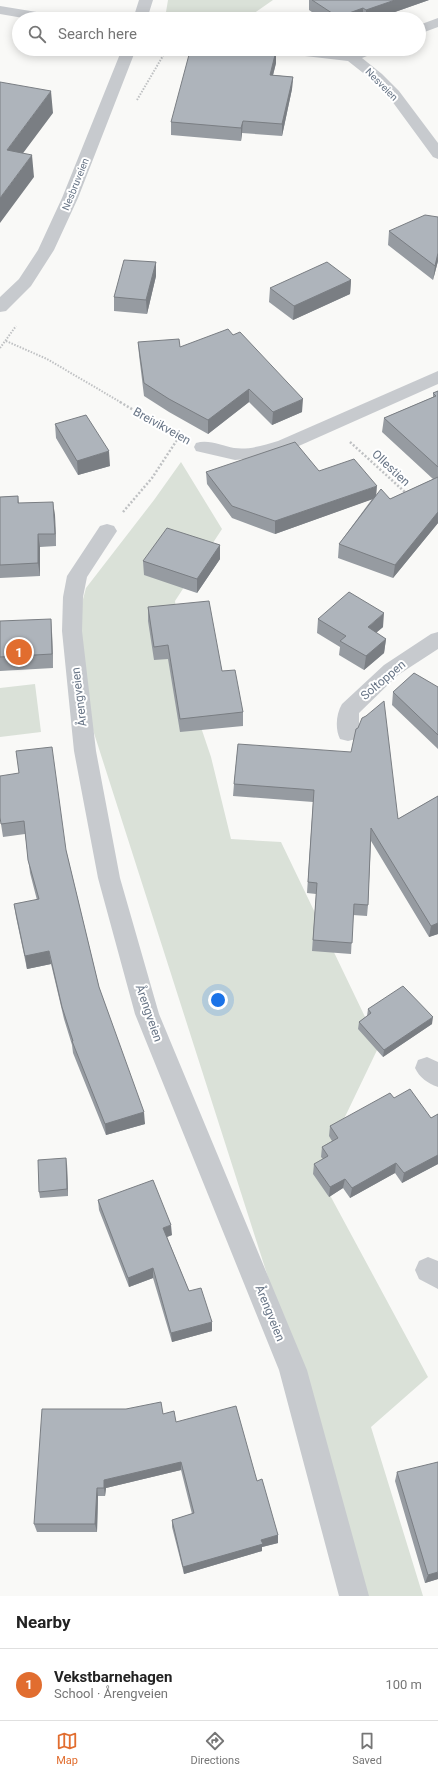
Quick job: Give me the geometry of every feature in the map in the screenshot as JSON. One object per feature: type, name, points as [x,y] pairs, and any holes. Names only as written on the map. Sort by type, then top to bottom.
[{"type":"street","points":[[142,12],[146,0]]},
{"type":"street","points":[[0,10],[12,12]]},
{"type":"street","points":[[426,27],[438,22]]},
{"type":"street","name":"Nesbruveien","points":[[0,307],[25,282],[46,250],[70,198],[126,56]]},
{"type":"street","points":[[343,56],[352,57]]},
{"type":"street","name":"Nesveien","points":[[352,57],[377,76],[394,94],[438,154]]},
{"type":"street","name":"Breivikveien","points":[[203,447],[235,454],[259,453],[285,445],[438,377]]},
{"type":"street","name":"Årengveien","points":[[107,531],[77,576],[73,597],[72,631],[85,751],[109,878],[147,1014],[294,1370],[354,1596]]},
{"type":"street","name":"Soltoppen","points":[[348,733],[349,710],[391,670],[438,639]]},
{"type":"path","name":"Breivikveien","points":[[0,348],[6,341],[47,359],[179,437],[203,447]]},
{"type":"path","name":"Ollestien","points":[[332,425],[411,498]]},
{"type":"path","points":[[107,531],[152,478],[179,437]]},
{"type":"shaded area","points":[[168,0],[273,0],[256,12],[166,12]]},
{"type":"shaded area","points":[[181,462],[222,529],[175,601],[185,680],[211,757],[231,839],[281,842],[379,1046],[318,1173],[428,1377],[371,1427],[423,1596],[365,1596],[330,1471],[85,705],[75,629],[86,588],[154,500]]},
{"type":"shaded area","points":[[35,684],[41,732],[0,737],[0,688]]},
{"type":"building","points":[[312,0],[395,0],[366,10],[363,8],[352,12],[330,12]]},
{"type":"building","points":[[189,56],[275,56],[270,75],[293,77],[282,124],[243,121],[241,128],[171,122]]},
{"type":"building","points":[[0,82],[51,91],[7,150],[32,155],[0,198]]},
{"type":"building","points":[[425,215],[438,217],[438,253],[435,266],[389,231]]},
{"type":"building","points":[[124,260],[156,262],[146,300],[114,297]]},
{"type":"building","points":[[327,262],[351,280],[294,306],[270,288]]},
{"type":"building","points":[[228,329],[233,335],[240,332],[303,399],[273,412],[249,389],[208,420],[169,399],[144,383],[138,342],[179,339],[180,347]]},
{"type":"building","points":[[438,391],[438,467],[384,418],[436,396],[433,393]]},
{"type":"building","points":[[86,415],[109,451],[77,461],[55,424]]},
{"type":"building","points":[[295,442],[319,471],[354,459],[377,486],[275,521],[232,506],[206,472]]},
{"type":"building","points":[[438,477],[438,512],[395,565],[339,544],[381,489],[390,499]]},
{"type":"building","points":[[18,496],[18,503],[53,502],[55,534],[38,534],[38,563],[0,565],[0,497]]},
{"type":"building","points":[[167,528],[220,545],[197,579],[143,561]]},
{"type":"building","points":[[349,592],[384,613],[368,627],[386,639],[366,656],[340,641],[346,636],[318,619]]},
{"type":"building","points":[[209,601],[222,671],[235,670],[243,712],[180,719],[168,645],[154,647],[148,607]]},
{"type":"building","points":[[51,619],[52,654],[0,657],[0,621]]},
{"type":"building","points":[[414,673],[438,687],[438,735],[393,692]]},
{"type":"building","points":[[384,701],[398,819],[438,796],[438,923],[431,926],[371,828],[368,905],[354,904],[352,943],[313,940],[317,883],[308,882],[314,790],[234,784],[238,744],[351,752],[356,729],[358,728],[362,718]]},
{"type":"building","points":[[52,747],[66,850],[99,987],[144,1112],[105,1124],[72,1041],[62,1007],[49,951],[25,956],[14,904],[39,899],[28,860],[24,821],[1,824],[0,817],[0,776],[19,773],[16,751]]},
{"type":"building","points":[[403,986],[433,1017],[384,1050],[359,1022],[371,1013],[368,1009]]},
{"type":"building","points":[[410,1089],[431,1118],[438,1114],[438,1155],[404,1173],[396,1163],[352,1188],[345,1179],[330,1187],[314,1164],[328,1156],[322,1147],[338,1138],[330,1126],[390,1093],[394,1098]]},
{"type":"building","points":[[66,1158],[67,1189],[39,1192],[38,1160]]},
{"type":"building","points":[[153,1180],[171,1225],[163,1228],[189,1291],[201,1288],[212,1322],[171,1333],[153,1268],[128,1278],[98,1200]]},
{"type":"building","points":[[161,1402],[163,1414],[174,1411],[176,1422],[236,1406],[257,1481],[262,1479],[278,1535],[261,1540],[263,1544],[183,1567],[172,1520],[194,1513],[181,1462],[104,1480],[104,1488],[97,1488],[95,1524],[34,1524],[42,1409],[126,1409]]},
{"type":"building","points":[[438,1462],[438,1572],[428,1575],[397,1472]]},
{"type":"place","name":"Vekstbarnehagen","points":[[19,652]]}]
